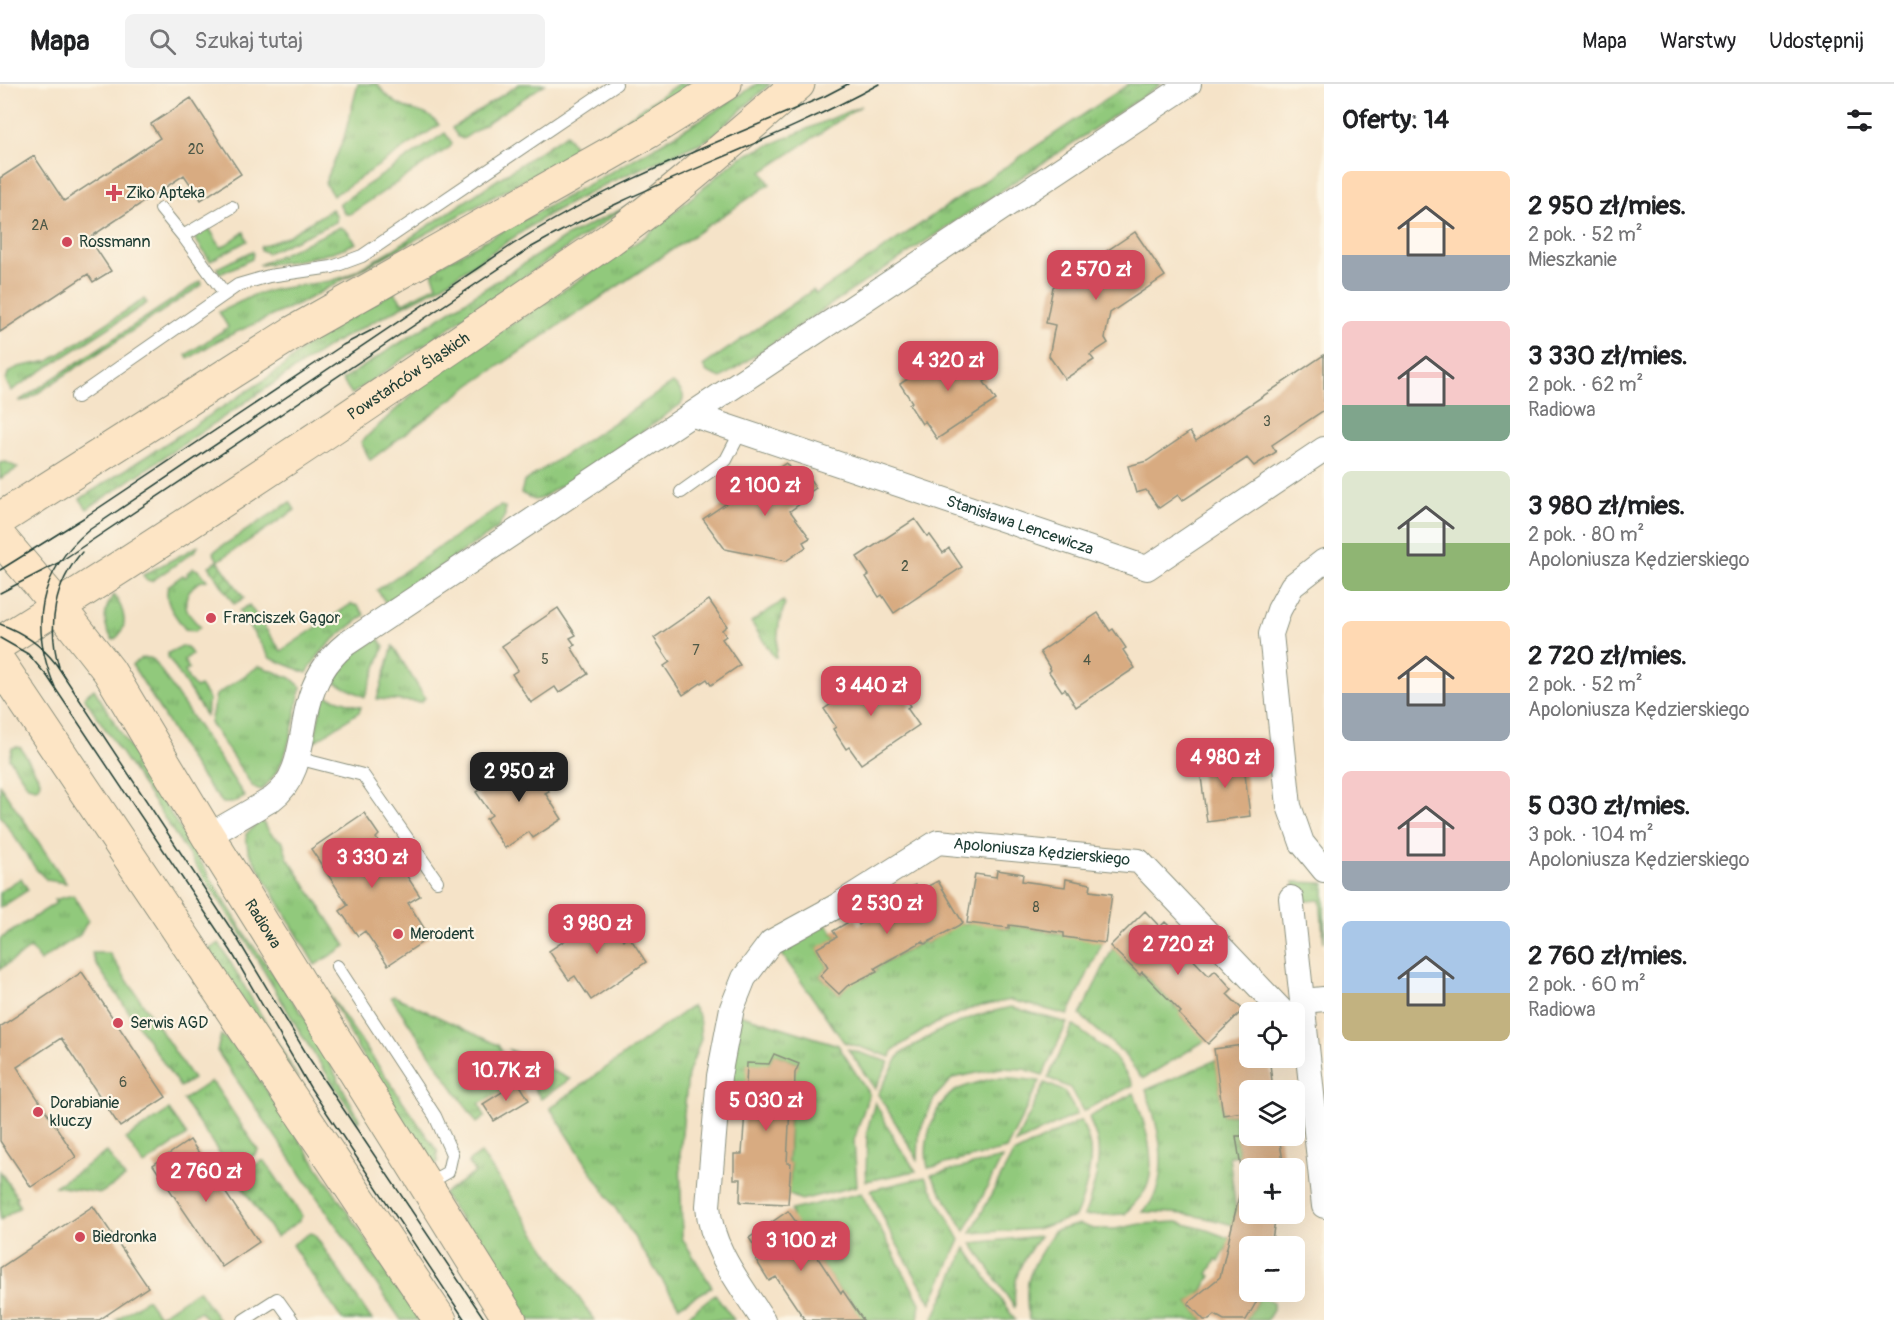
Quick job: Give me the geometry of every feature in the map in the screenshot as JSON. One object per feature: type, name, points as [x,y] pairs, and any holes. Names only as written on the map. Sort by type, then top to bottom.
[{"type":"main road","points":[[0,519],[294,332],[648,132],[725,84]]},
{"type":"main road","name":"Powstańców Śląskich","points":[[0,643],[318,438],[609,240],[698,171],[798,84]]},
{"type":"main road","name":"Radiowa","points":[[0,538],[109,671],[208,836],[510,1320]]},
{"type":"main road","points":[[0,664],[440,1320]]},
{"type":"street","points":[[208,836],[280,793],[290,781],[313,689],[323,669],[339,650],[374,624],[693,415],[1189,84]]},
{"type":"street","name":"Stanisława Lencewicza","points":[[693,415],[1148,567],[1324,449]]},
{"type":"street","points":[[1324,561],[1292,586],[1279,610],[1271,634],[1289,806],[1302,843],[1324,870]]},
{"type":"street","name":"Apoloniusza Kędzierskiego","points":[[763,1320],[720,1249],[709,1221],[708,1206],[719,1076],[732,1008],[744,978],[771,942],[835,907],[938,842],[1139,861],[1301,1002]]},
{"type":"street","points":[[1291,898],[1303,1002]]},
{"type":"street","points":[[1305,1067],[1324,1206]]},
{"type":"lane","points":[[77,397],[238,285],[269,276],[332,267],[362,256],[616,84]]},
{"type":"lane","points":[[183,236],[232,207]]},
{"type":"lane","points":[[161,209],[225,294]]},
{"type":"lane","points":[[681,492],[726,460],[741,431]]},
{"type":"lane","points":[[297,758],[363,775],[437,881]]},
{"type":"lane","points":[[337,966],[435,1116],[452,1154],[448,1172],[425,1185]]},
{"type":"lane","points":[[244,1320],[277,1299],[292,1320]]},
{"type":"green space","points":[[358,84],[377,84],[394,102],[427,115],[439,125],[333,196],[325,183],[344,138]]},
{"type":"green space","points":[[519,84],[545,84],[463,139],[458,137],[452,128]]},
{"type":"green space","points":[[678,84],[697,84],[584,147]]},
{"type":"green space","points":[[757,84],[770,84],[709,139],[610,182],[549,214],[438,288],[335,342],[87,509],[80,499],[260,383],[321,333],[394,292],[403,303],[437,285],[431,270],[636,157]]},
{"type":"green space","points":[[1129,84],[1161,84],[721,378],[707,372],[703,366],[813,290],[816,294]]},
{"type":"green space","points":[[861,106],[762,172],[770,184],[472,384],[370,460],[361,442],[430,378],[643,238],[739,158]]},
{"type":"green space","points":[[445,133],[452,143],[450,147],[350,214],[345,214],[339,204]]},
{"type":"green space","points":[[566,134],[577,151],[304,301],[217,341],[188,359],[186,355],[228,327],[219,312],[256,294],[347,276],[392,250]]},
{"type":"green space","points":[[628,206],[352,394],[342,380],[567,236]]},
{"type":"green space","points":[[332,209],[337,216],[336,222],[267,253],[261,250],[260,247],[288,236]]},
{"type":"green space","points":[[205,227],[209,228],[221,248],[244,232],[247,241],[210,261],[194,237]]},
{"type":"green space","points":[[340,227],[346,230],[356,243],[309,258],[259,265]]},
{"type":"green space","points":[[252,251],[252,259],[220,274],[217,268]]},
{"type":"green space","points":[[201,281],[202,285],[27,400],[19,401]]},
{"type":"green space","points":[[144,299],[147,303],[11,391],[6,381],[8,373],[18,367],[49,361]]},
{"type":"green space","points":[[673,383],[683,395],[681,404],[605,458],[540,499],[534,500],[521,493],[524,482]]},
{"type":"green space","points":[[6,462],[18,468],[0,479],[0,463]]},
{"type":"green space","points":[[290,502],[295,510],[218,561],[213,552]]},
{"type":"green space","points":[[500,506],[505,507],[505,515],[498,528],[386,603],[377,590]]},
{"type":"green space","points":[[198,546],[196,550],[152,581],[146,580],[143,575]]},
{"type":"green space","points":[[218,561],[244,598],[234,604],[209,566]]},
{"type":"green space","points":[[193,568],[200,571],[207,580],[193,587],[187,596],[188,612],[200,627],[195,631],[185,629],[171,609],[167,598],[168,586],[183,575],[185,577],[188,575],[187,573]]},
{"type":"green space","points":[[114,595],[123,612],[124,625],[119,635],[113,640],[107,629],[105,617],[110,600]]},
{"type":"green space","points":[[783,601],[785,604],[779,623],[776,657],[774,657],[751,622]]},
{"type":"green space","points":[[351,604],[358,606],[365,615],[325,648],[307,673],[270,658],[239,611],[249,605],[281,651]]},
{"type":"green space","points":[[378,638],[384,646],[365,697],[330,680],[342,663]]},
{"type":"green space","points":[[182,646],[187,647],[192,654],[184,660],[189,669],[185,671],[188,678],[196,688],[200,686],[209,699],[206,716],[168,657],[168,653]]},
{"type":"green space","points":[[393,646],[425,698],[421,702],[377,699]]},
{"type":"green space","points":[[142,658],[154,660],[245,797],[232,803],[223,803],[198,771],[132,665]]},
{"type":"green space","points":[[259,666],[291,678],[301,687],[284,756],[271,780],[261,790],[253,787],[210,723],[216,695]]},
{"type":"green space","points":[[94,689],[248,939],[305,1018],[360,1120],[358,1122],[303,1037],[248,944],[84,697]]},
{"type":"green space","points":[[323,695],[361,707],[359,712],[314,742]]},
{"type":"green space","points":[[12,748],[21,748],[40,780],[36,788],[28,786],[9,758]]},
{"type":"green space","points":[[0,785],[66,883],[47,880],[36,869],[0,815]]},
{"type":"green space","points":[[261,820],[272,835],[283,842],[287,857],[346,946],[315,965],[248,850],[246,834]]},
{"type":"green space","points":[[21,878],[28,890],[0,908],[0,892]]},
{"type":"green space","points":[[1294,882],[1324,883],[1324,942],[1320,900],[1297,902]]},
{"type":"green space","points":[[73,895],[88,920],[80,935],[40,961],[31,948],[0,969],[0,939],[56,903],[54,900]]},
{"type":"green space","points":[[821,918],[837,937],[818,949],[828,967],[820,976],[840,994],[848,983],[861,976],[863,979],[877,971],[876,968],[924,941],[926,944],[949,927],[960,924],[981,922],[1009,929],[1010,925],[1103,941],[1068,1015],[1011,1000],[972,1008],[932,1025],[893,1050],[891,1057],[844,1042],[776,946]]},
{"type":"green space","points":[[219,943],[299,1080],[208,950]]},
{"type":"green space","points":[[1113,948],[1140,975],[1142,973],[1206,1040],[1144,1078],[1123,1053],[1080,1015]]},
{"type":"green space","points":[[92,953],[109,953],[193,1079],[180,1087],[96,964]]},
{"type":"green space","points":[[328,993],[438,1152],[438,1161],[435,1166],[423,1167]]},
{"type":"green space","points":[[394,996],[498,1045],[520,1080],[479,1104],[485,1117],[477,1123],[391,997]]},
{"type":"green space","points":[[692,1006],[699,1016],[701,1039],[688,1074],[680,1153],[682,1238],[712,1287],[679,1306],[550,1108]]},
{"type":"green space","points":[[1011,1007],[1067,1023],[1043,1075],[1024,1069],[1001,1068],[953,1078],[935,1097],[919,1133],[918,1160],[878,1094],[900,1054],[937,1032],[975,1016]]},
{"type":"green space","points":[[739,1014],[838,1045],[869,1094],[854,1140],[857,1186],[801,1200],[786,1193],[791,1164],[788,1163],[790,1108],[794,1107],[795,1091],[792,1077],[799,1064],[774,1054],[769,1064],[746,1086],[727,1082]]},
{"type":"green space","points":[[1073,1025],[1114,1056],[1133,1085],[1083,1111],[1070,1088],[1048,1078]]},
{"type":"green space","points":[[221,1035],[242,1053],[419,1320],[401,1320],[217,1051]]},
{"type":"green space","points":[[848,1049],[889,1062],[875,1089]]},
{"type":"green space","points":[[510,1050],[569,1079],[570,1079],[541,1099]]},
{"type":"green space","points":[[1216,1060],[1223,1115],[1234,1114],[1239,1155],[1229,1156],[1236,1211],[1233,1225],[1188,1215],[1143,1212],[1154,1197],[1161,1170],[1160,1143],[1146,1090]]},
{"type":"green space","points":[[995,1078],[1040,1081],[1006,1149],[928,1168],[928,1135],[942,1103],[959,1089]]},
{"type":"green space","points":[[210,1082],[214,1084],[258,1150],[257,1153],[231,1170],[183,1100]]},
{"type":"green space","points":[[1045,1083],[1064,1091],[1077,1114],[1015,1144]]},
{"type":"green space","points":[[1134,1093],[1150,1154],[1150,1178],[1146,1189],[1125,1214],[1084,1216],[1093,1189],[1098,1158],[1097,1140],[1089,1117]]},
{"type":"green space","points":[[875,1102],[896,1142],[916,1171],[866,1181],[867,1131]]},
{"type":"green space","points":[[169,1110],[187,1135],[144,1165],[126,1139]]},
{"type":"green space","points":[[1081,1120],[1089,1143],[1090,1160],[1085,1191],[1075,1217],[1036,1229],[971,1233],[1013,1154]]},
{"type":"green space","points":[[107,1152],[125,1178],[101,1193],[55,1186]]},
{"type":"green space","points":[[481,1153],[594,1320],[528,1320],[443,1194],[475,1173],[468,1162]]},
{"type":"green space","points":[[1002,1158],[965,1231],[931,1175]]},
{"type":"green space","points":[[265,1161],[302,1216],[299,1221],[276,1237],[238,1181],[238,1176]]},
{"type":"green space","points":[[0,1171],[17,1197],[15,1199],[20,1207],[0,1220]]},
{"type":"green space","points":[[925,1177],[960,1240],[931,1303],[890,1232],[871,1190]]},
{"type":"green space","points":[[861,1193],[920,1303],[918,1320],[861,1320],[850,1307],[853,1304],[844,1292],[841,1293],[810,1247],[812,1245],[793,1222],[791,1210]]},
{"type":"green space","points":[[1177,1222],[1231,1239],[1219,1262],[1216,1260],[1208,1274],[1211,1276],[1200,1295],[1188,1303],[1204,1320],[1029,1320],[1028,1282],[1040,1254],[1054,1231],[1080,1224],[1093,1229],[1115,1229],[1141,1224]]},
{"type":"green space","points":[[310,1233],[314,1234],[372,1320],[342,1320],[292,1245]]},
{"type":"green space","points":[[1040,1236],[1019,1269],[1015,1287],[1015,1308],[972,1243]]},
{"type":"green space","points":[[966,1248],[1015,1320],[933,1320]]},
{"type":"green space","points":[[198,1290],[219,1320],[207,1320],[200,1311],[187,1320],[116,1320],[147,1299],[159,1316]]},
{"type":"green space","points":[[715,1294],[734,1320],[689,1320],[686,1317]]},
{"type":"green space","points":[[1256,1302],[1273,1302],[1273,1310],[1267,1320],[1246,1320]]},
{"type":"building","points":[[191,98],[241,174],[201,200],[184,175],[89,238],[111,271],[93,282],[88,274],[0,332],[0,178],[34,156],[64,201],[160,138],[151,124]]},
{"type":"building","points":[[1135,232],[1165,276],[1110,313],[1105,338],[1108,343],[1090,355],[1094,360],[1065,379],[1049,356],[1055,325],[1046,323],[1053,287]]},
{"type":"building","points":[[959,345],[970,362],[973,361],[987,380],[984,382],[996,400],[937,439],[925,421],[922,424],[909,404],[912,402],[900,384]]},
{"type":"building","points":[[1324,355],[1324,410],[1272,445],[1276,452],[1254,466],[1247,458],[1182,501],[1178,495],[1159,508],[1146,490],[1136,493],[1128,466],[1147,461],[1190,432],[1196,441]]},
{"type":"building","points":[[786,463],[794,475],[803,469],[816,488],[807,494],[810,497],[790,511],[810,538],[803,542],[806,547],[786,561],[725,549],[703,519]]},
{"type":"building","points":[[915,519],[943,553],[949,548],[962,567],[894,613],[882,595],[879,597],[866,577],[869,575],[857,557]]},
{"type":"building","points":[[709,600],[727,626],[722,630],[726,636],[722,639],[740,665],[711,685],[707,679],[683,695],[664,666],[670,662],[654,638]]},
{"type":"building","points":[[558,608],[576,635],[570,638],[575,645],[571,647],[588,674],[559,693],[555,687],[531,703],[512,674],[518,670],[502,646]]},
{"type":"building","points":[[1098,613],[1110,631],[1113,629],[1126,648],[1123,650],[1135,668],[1076,707],[1065,689],[1062,691],[1049,672],[1051,670],[1040,652]]},
{"type":"building","points":[[882,670],[894,688],[897,686],[910,706],[907,708],[919,725],[861,764],[849,747],[846,749],[833,729],[836,727],[824,709]]},
{"type":"building","points":[[532,755],[549,780],[545,784],[549,791],[545,793],[562,819],[533,838],[529,832],[505,848],[486,819],[492,815],[476,792]]},
{"type":"building","points":[[1243,757],[1250,816],[1207,822],[1199,762]]},
{"type":"building","points":[[364,813],[379,835],[376,838],[399,873],[403,870],[420,896],[408,903],[430,937],[388,965],[365,931],[358,936],[340,911],[348,905],[311,849]]},
{"type":"building","points":[[997,870],[1023,874],[1022,881],[1065,887],[1066,879],[1091,884],[1090,891],[1112,894],[1105,943],[1064,937],[1064,933],[1009,925],[1009,928],[967,923],[975,874],[996,877]]},
{"type":"building","points":[[938,881],[963,923],[925,944],[923,941],[875,968],[877,971],[847,986],[839,994],[820,976],[828,967],[817,948],[837,937],[833,931],[855,918],[859,925],[897,904],[893,897],[915,885],[919,891]]},
{"type":"building","points":[[597,910],[615,935],[619,933],[624,940],[629,936],[646,962],[591,1000],[575,976],[569,980],[549,951],[573,935],[569,929]]},
{"type":"building","points":[[1145,911],[1160,927],[1165,922],[1184,940],[1179,945],[1209,976],[1215,970],[1232,989],[1227,994],[1239,1006],[1239,1014],[1208,1044],[1142,972],[1140,975],[1110,946]]},
{"type":"building","points":[[82,972],[166,1097],[120,1127],[61,1038],[17,1067],[76,1157],[31,1187],[0,1141],[0,1027]]},
{"type":"building","points":[[1239,1046],[1239,1068],[1270,1068],[1272,1080],[1239,1080],[1239,1113],[1223,1115],[1214,1049]]},
{"type":"building","points":[[774,1054],[799,1064],[795,1073],[794,1108],[790,1107],[787,1163],[791,1163],[788,1204],[740,1202],[741,1179],[734,1179],[734,1154],[742,1154],[745,1111],[737,1110],[739,1085],[746,1086],[747,1063],[769,1064]]},
{"type":"building","points":[[518,1082],[529,1100],[494,1121],[483,1104]]},
{"type":"building","points":[[1236,1136],[1239,1136],[1239,1146],[1281,1146],[1282,1158],[1239,1158]]},
{"type":"building","points":[[190,1140],[259,1242],[222,1267],[153,1165]]},
{"type":"building","points":[[1239,1196],[1239,1224],[1274,1224],[1273,1236],[1239,1236],[1239,1302],[1256,1302],[1246,1320],[1224,1320],[1215,1315],[1209,1320],[1204,1320],[1188,1303],[1220,1277]]},
{"type":"building","name":"Biedronka","points":[[93,1206],[148,1287],[99,1320],[0,1320],[0,1268]]},
{"type":"building","points":[[788,1211],[813,1245],[810,1246],[841,1293],[843,1291],[863,1320],[805,1320],[776,1277],[769,1281],[756,1260],[761,1256],[749,1238]]},
{"type":"tram line","points":[[55,687],[42,643],[43,602],[49,582],[59,564],[72,546],[89,530],[549,222],[626,182],[848,84]]},
{"type":"tram line","points":[[0,593],[58,563],[530,248],[616,204],[793,127],[879,84]]},
{"type":"tram line","points":[[0,570],[85,517],[343,345],[380,326]]},
{"type":"tram line","points":[[59,667],[54,636],[56,606],[65,578],[72,564],[82,552]]},
{"type":"tram line","points":[[0,624],[31,640],[56,664],[235,935],[309,1058],[485,1320]]},
{"type":"tram line","points":[[0,638],[28,654],[47,676],[231,951],[311,1089],[465,1320]]},
{"type":"place","name":"Ziko Apteka","points":[[114,193]]},
{"type":"place","name":"Rossmann","points":[[67,242]]},
{"type":"place","name":"Franciszek Gągor","points":[[211,618]]},
{"type":"place","name":"Merodent","points":[[398,934]]},
{"type":"place","name":"Serwis AGD","points":[[118,1023]]},
{"type":"place","name":"Dorabianie kluczy","points":[[38,1112]]},
{"type":"place","name":"Biedronka","points":[[80,1237]]}]
